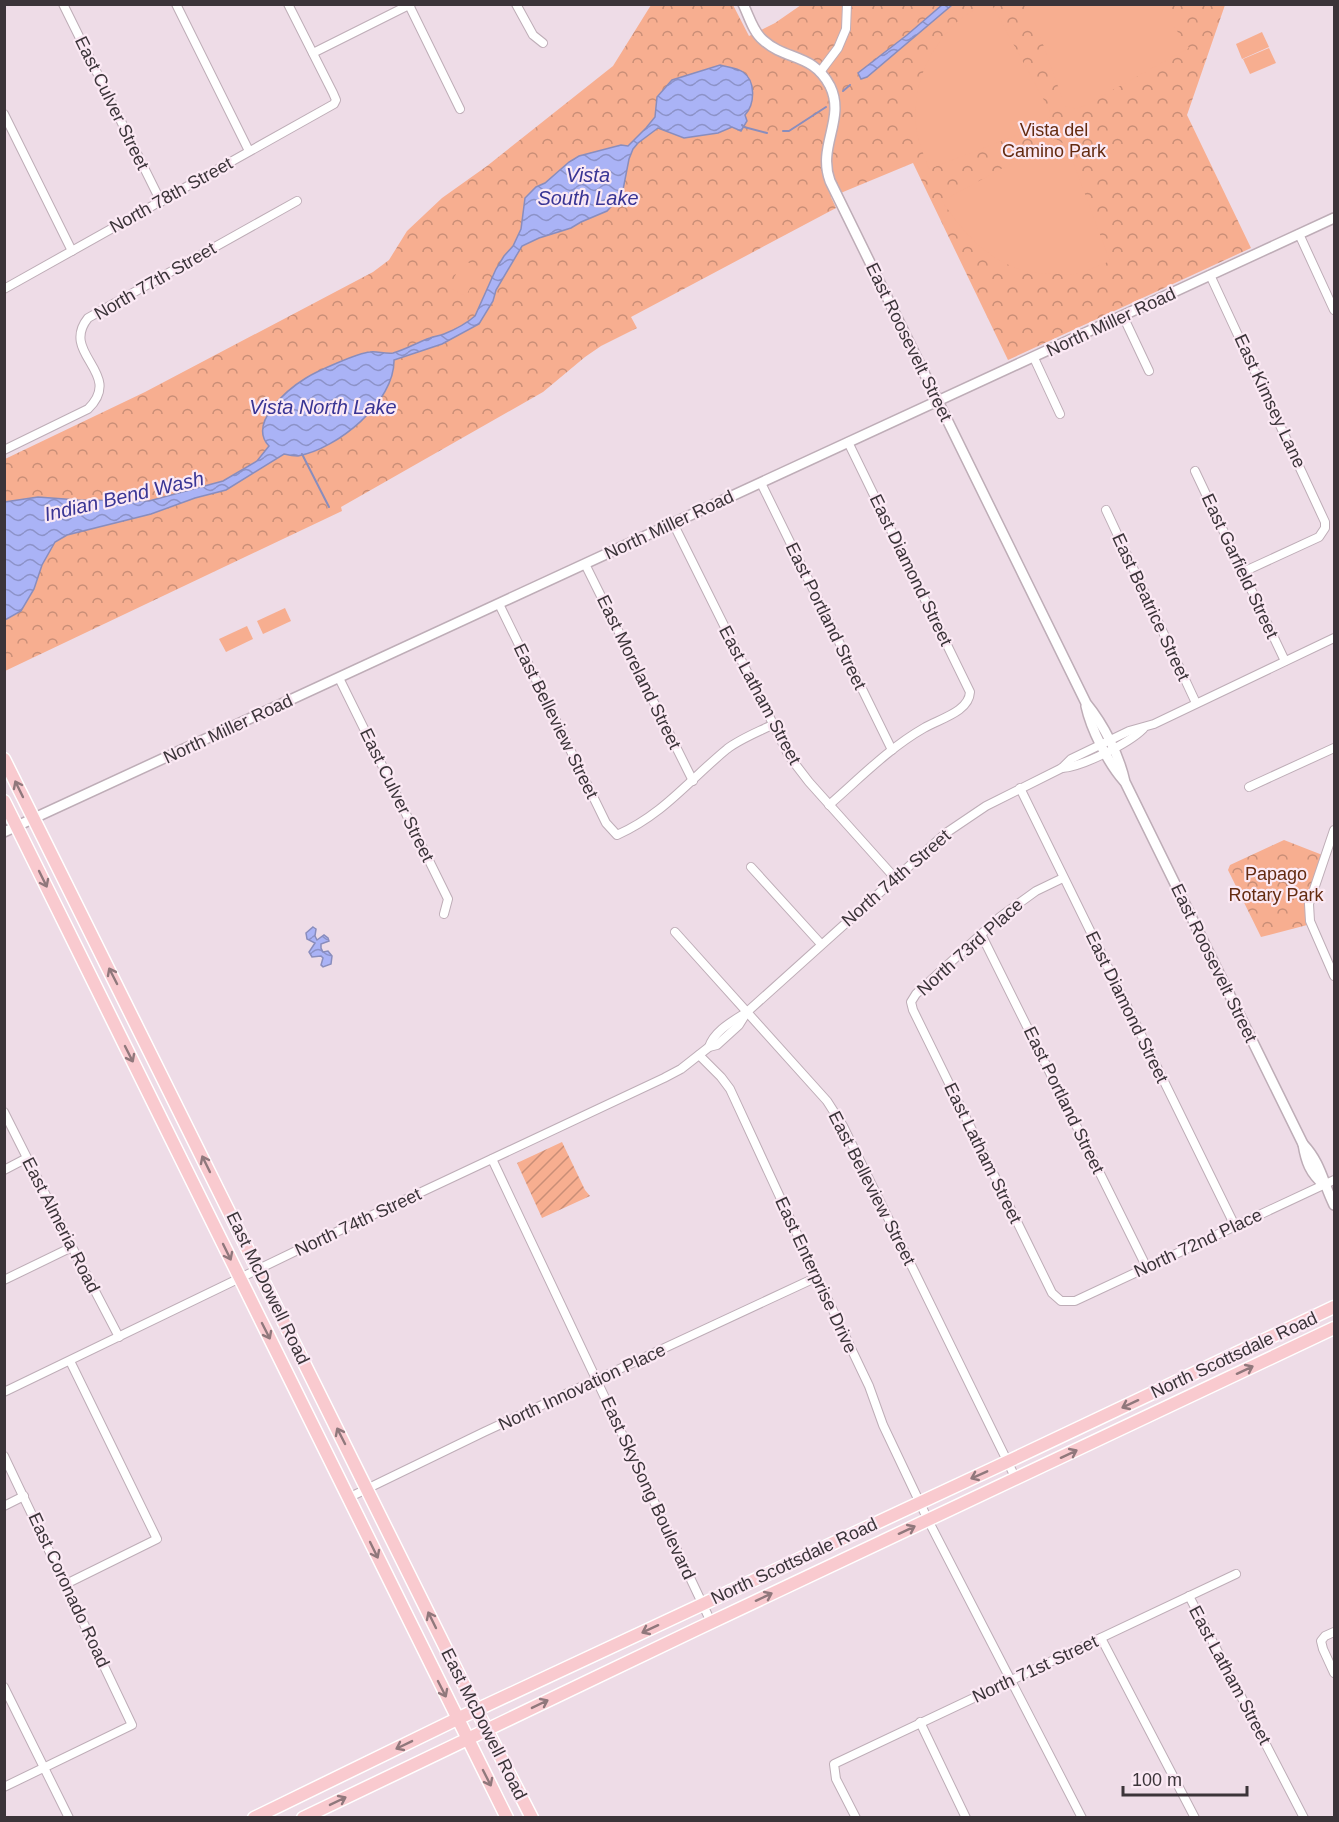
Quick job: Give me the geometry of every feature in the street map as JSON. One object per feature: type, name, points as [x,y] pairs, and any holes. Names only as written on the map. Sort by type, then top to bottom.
[{"type":"main road","name":"East McDowell Road","points":[[4,759],[532,1818]]},
{"type":"main road","name":"East McDowell Road","points":[[4,801],[507,1818]]},
{"type":"main road","name":"North Scottsdale Road","points":[[254,1818],[457,1719],[1335,1307]]},
{"type":"main road","name":"North Scottsdale Road","points":[[303,1818],[711,1622],[1335,1328]]},
{"type":"street","name":"East Culver Street","points":[[63,4],[161,202]]},
{"type":"street","points":[[176,4],[249,151]]},
{"type":"street","points":[[288,4],[313,53],[410,5],[460,109]]},
{"type":"street","points":[[516,4],[533,35],[543,42]]},
{"type":"street","points":[[743,4],[755,30],[765,42],[804,60],[820,72],[838,48],[846,29],[847,4]]},
{"type":"street","name":"North 78th Street","points":[[4,289],[331,106],[336,100],[313,53]]},
{"type":"street","name":"East Roosevelt Street","points":[[820,72],[831,87],[835,106],[834,122],[826,153],[828,175],[1086,703],[1089,719],[1107,746],[1115,771],[1125,782],[1304,1144],[1306,1160],[1314,1176],[1324,1185],[1335,1205]]},
{"type":"street","points":[[4,114],[72,251]]},
{"type":"street","name":"North 77th Street","points":[[4,450],[88,409],[94,403],[100,384],[80,340],[80,332],[88,318],[297,201]]},
{"type":"street","name":"North Miller Road","points":[[4,832],[1335,218]]},
{"type":"street","points":[[1299,234],[1335,310]]},
{"type":"street","name":"East Kimsey Lane","points":[[1210,275],[1323,515],[1325,528],[1319,537],[1243,572]]},
{"type":"street","points":[[1123,316],[1149,371]]},
{"type":"street","points":[[1034,358],[1060,414]]},
{"type":"street","name":"East Diamond Street","points":[[848,442],[970,692],[970,699],[962,708],[912,735],[892,750]]},
{"type":"street","name":"East Garfield Street","points":[[1195,471],[1285,662]]},
{"type":"street","name":"East Portland Street","points":[[761,483],[892,750]]},
{"type":"street","name":"East Beatrice Street","points":[[1106,510],[1196,703]]},
{"type":"street","name":"East Latham Street","points":[[673,523],[789,756],[895,878]]},
{"type":"street","name":"East Moreland Street","points":[[585,564],[693,781]]},
{"type":"street","name":"East Belleview Street","points":[[499,604],[606,823],[617,835],[637,826],[693,781]]},
{"type":"street","name":"North 74th Street","points":[[4,1392],[258,1269],[664,1078],[709,1047],[717,1045],[739,1025],[747,1012],[895,878],[946,833],[986,806],[1062,768],[1071,759],[1134,738],[1144,728],[1335,638]]},
{"type":"street","name":"East Culver Street","points":[[339,678],[448,899],[444,914]]},
{"type":"street","points":[[693,781],[728,748],[772,725]]},
{"type":"street","points":[[1249,787],[1335,748]]},
{"type":"street","points":[[830,805],[892,750]]},
{"type":"street","name":"East Diamond Street","points":[[1020,788],[1235,1226]]},
{"type":"street","points":[[1335,830],[1310,904],[1310,921],[1335,976]]},
{"type":"street","points":[[751,867],[821,944]]},
{"type":"street","name":"North 73rd Place","points":[[911,1002],[916,994],[981,934],[1021,901],[1063,878]]},
{"type":"street","name":"East Belleview Street","points":[[675,932],[827,1101],[843,1126],[1016,1479]]},
{"type":"street","name":"East Portland Street","points":[[981,934],[1146,1266]]},
{"type":"street","name":"East Latham Street","points":[[911,1002],[1052,1293],[1060,1301]]},
{"type":"street","name":"East Enterprise Drive","points":[[699,1055],[730,1089],[869,1386],[883,1425],[920,1502]]},
{"type":"street","name":"East Almeria Road","points":[[4,1112],[119,1337]]},
{"type":"street","points":[[4,1170],[27,1158]]},
{"type":"street","name":"East SkySong Boulevard","points":[[492,1159],[711,1622]]},
{"type":"street","name":"North 72nd Place","points":[[1060,1301],[1075,1301],[1335,1180]]},
{"type":"street","points":[[4,1280],[72,1247]]},
{"type":"street","name":"North Innovation Place","points":[[348,1498],[817,1277]]},
{"type":"street","points":[[66,1584],[157,1539],[70,1361]]},
{"type":"street","name":"East Coronado Road","points":[[4,1456],[132,1725],[44,1768]]},
{"type":"street","points":[[4,1506],[24,1496]]},
{"type":"street","points":[[920,1502],[1082,1818]]},
{"type":"street","name":"North 71st Street","points":[[856,1818],[836,1779],[834,1764],[1236,1574]]},
{"type":"street","name":"East Latham Street","points":[[1189,1596],[1304,1818]]},
{"type":"street","points":[[1335,1632],[1325,1636],[1321,1641],[1335,1673]]},
{"type":"street","points":[[1101,1638],[1194,1818]]},
{"type":"street","points":[[4,1687],[69,1818]]},
{"type":"street","points":[[920,1722],[966,1818]]},
{"type":"street","points":[[4,1787],[44,1768]]},
{"type":"green space","points":[[985,4],[992,5],[1051,113],[1046,124],[929,169],[918,138],[916,116],[916,100],[925,68],[932,53],[952,27],[964,16]]},
{"type":"green space","name":"Vista del Camino Park","points":[[651,5],[733,5],[749,36],[775,23],[801,5],[1225,5],[1187,115],[1251,248],[1008,360],[913,163],[831,197],[836,208],[631,317],[637,328],[601,346],[543,392],[341,507],[342,511],[5,671],[5,459],[145,392],[373,272],[389,260],[407,231],[442,198],[487,166],[613,66]]},
{"type":"green space","points":[[1029,5],[1154,5],[1168,18],[1189,48],[1078,109],[1065,106]]},
{"type":"green space","points":[[1262,32],[1269,47],[1242,59],[1236,44]]},
{"type":"green space","points":[[1269,48],[1276,63],[1250,74],[1243,59]]},
{"type":"green space","points":[[1056,139],[1067,146],[1110,261],[1075,274],[1033,273],[1001,261],[975,242],[942,201]]},
{"type":"green space","points":[[463,260],[480,268],[466,296],[449,288]]},
{"type":"green space","points":[[285,608],[291,621],[263,634],[257,621]]},
{"type":"green space","points":[[247,626],[253,639],[226,652],[219,639]]},
{"type":"green space","name":"Papago Rotary Park","points":[[1284,840],[1325,856],[1313,889],[1311,924],[1261,937],[1228,870],[1230,865]]},
{"type":"green space","points":[[562,1142],[590,1196],[542,1218],[517,1163]]},
{"type":"water","points":[[942,5],[952,5],[867,77],[861,79],[858,73]]},
{"type":"water","points":[[720,65],[743,72],[752,87],[751,105],[745,115],[747,121],[741,131],[732,127],[718,133],[684,138],[658,128],[633,149],[622,195],[607,211],[571,228],[522,246],[479,324],[442,344],[394,360],[392,376],[385,392],[361,421],[346,434],[313,452],[298,456],[284,454],[226,490],[195,498],[151,514],[67,535],[55,542],[42,565],[34,589],[21,611],[5,620],[5,502],[38,497],[149,501],[223,481],[257,461],[269,446],[264,437],[263,427],[266,417],[272,407],[298,383],[347,359],[370,352],[398,352],[442,335],[472,319],[496,269],[513,246],[521,229],[525,198],[536,187],[545,183],[579,156],[621,145],[628,146],[655,117],[657,97],[672,80]]},
{"type":"water","points":[[313,927],[316,929],[317,940],[324,935],[329,941],[321,944],[321,948],[323,952],[328,951],[332,956],[331,964],[323,967],[321,965],[323,958],[321,956],[312,957],[309,952],[315,943],[307,939],[306,933]]},
{"type":"waterway","name":"Indian Bend Wash","points":[[843,91],[850,85]]},
{"type":"waterway","name":"Indian Bend Wash","points":[[783,131],[789,131],[826,107]]},
{"type":"waterway","name":"Indian Bend Wash","points":[[742,125],[767,133]]},
{"type":"waterway","points":[[302,454],[329,507]]},
{"type":"water label","name":"Vista South Lake","points":[[588,186]]},
{"type":"water label","name":"Vista North Lake","points":[[323,407]]}]
